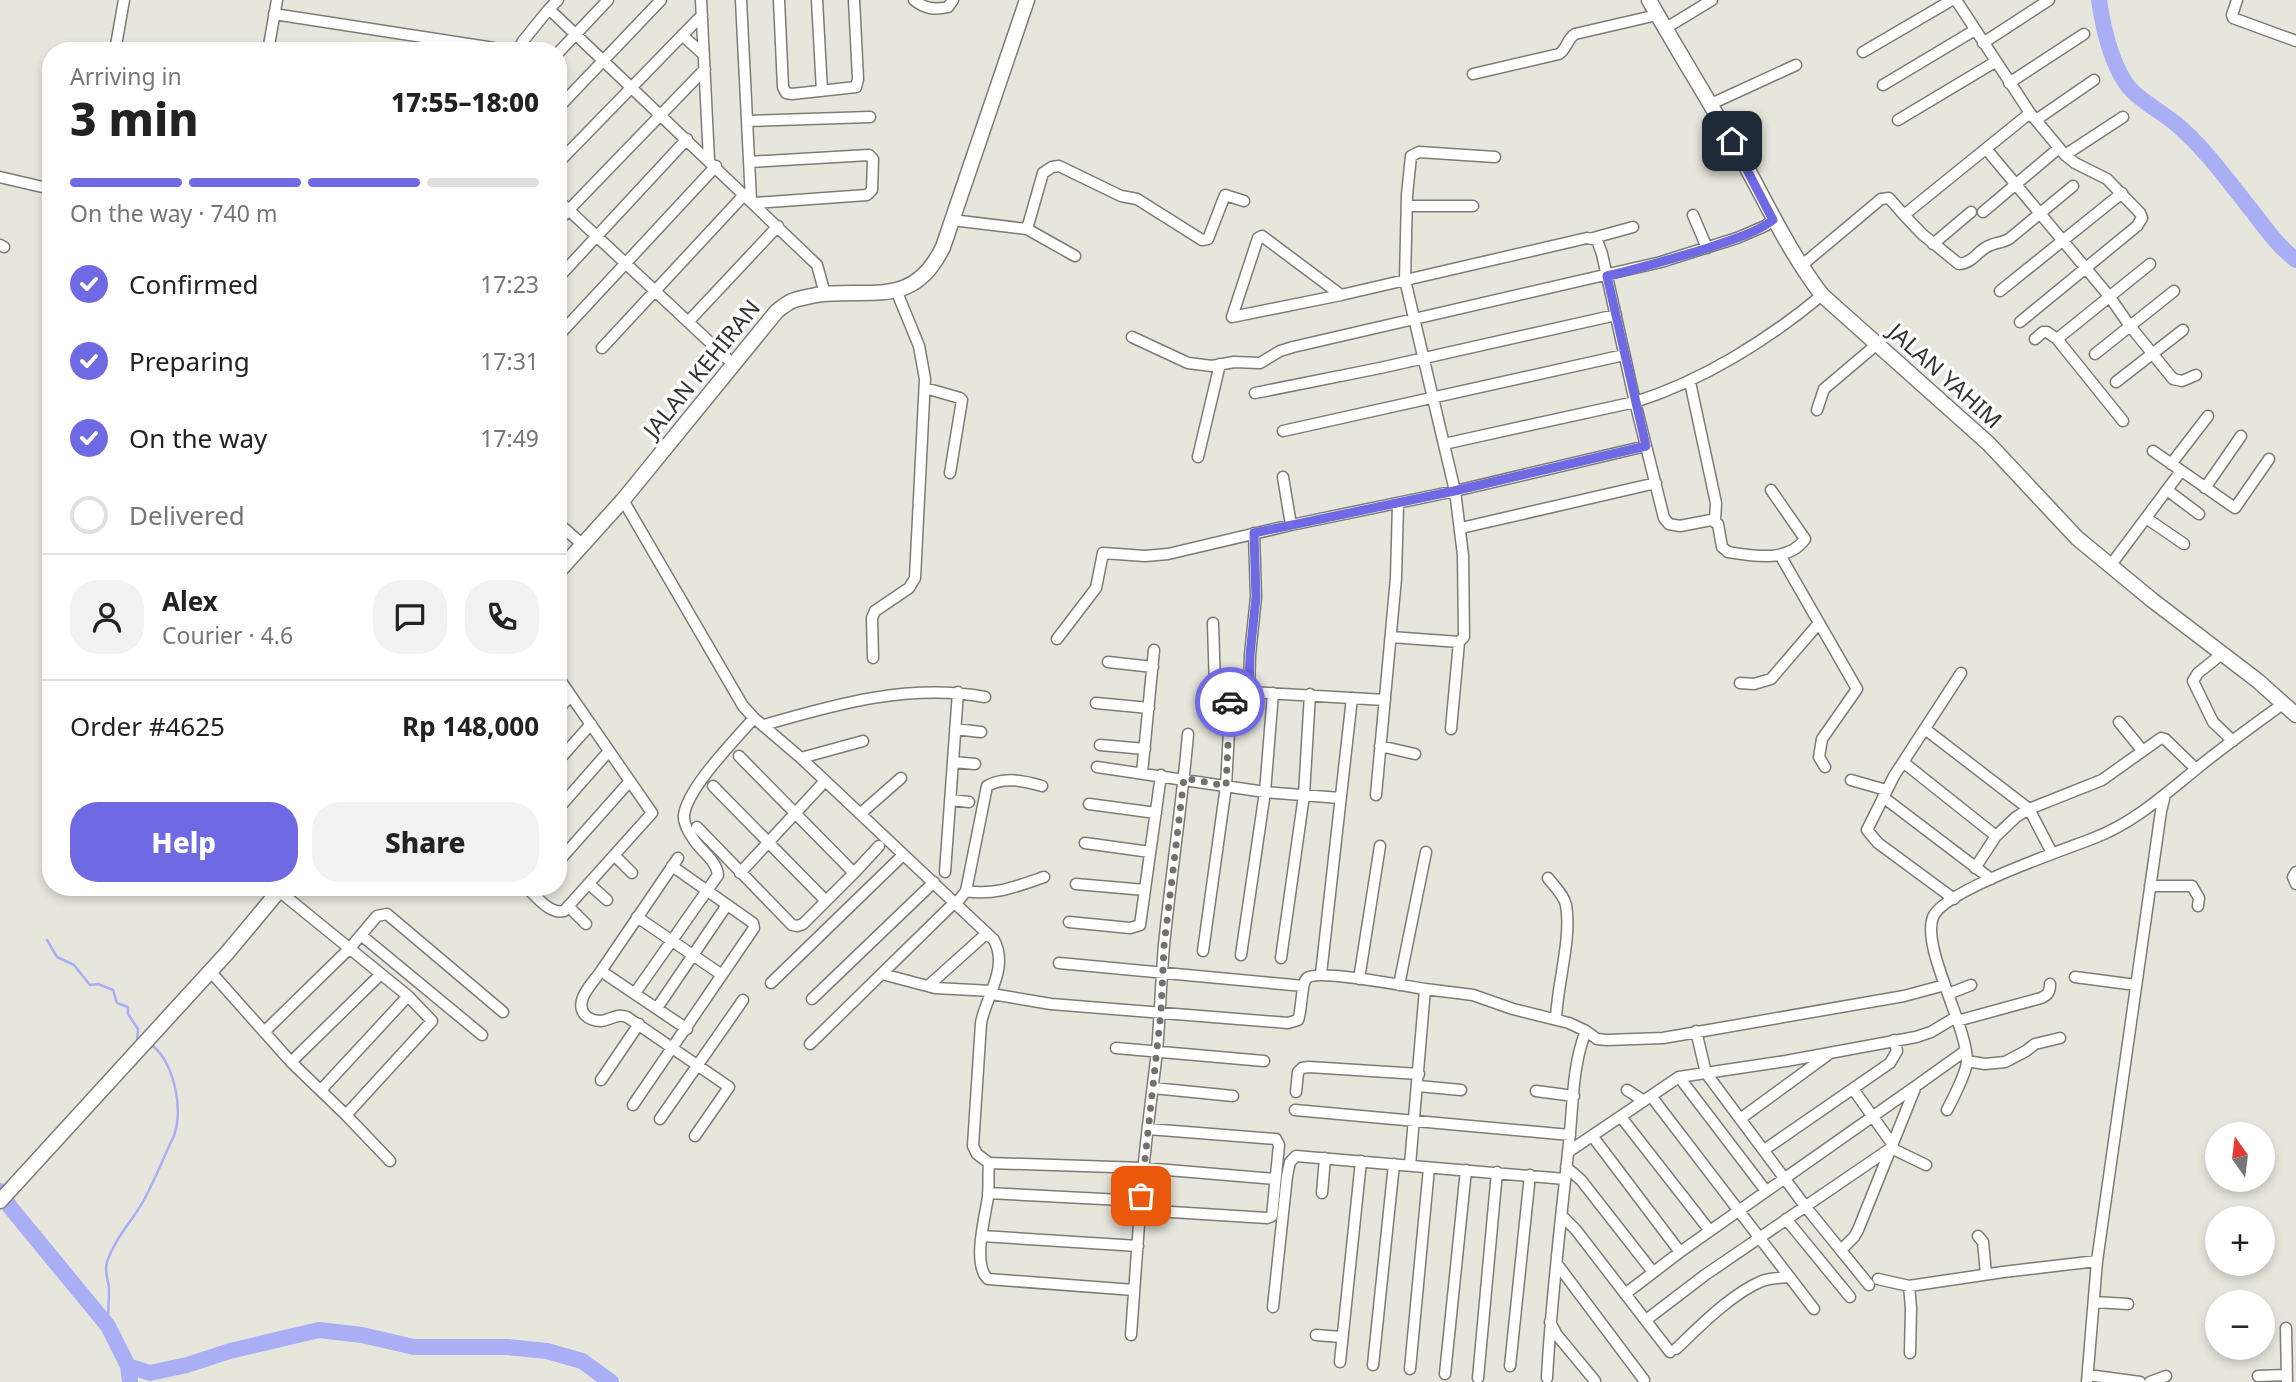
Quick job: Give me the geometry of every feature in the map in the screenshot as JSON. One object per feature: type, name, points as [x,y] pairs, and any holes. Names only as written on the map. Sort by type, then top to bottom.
[{"type":"street","points":[[117,42],[124,0]]},
{"type":"street","points":[[269,42],[277,0]]},
{"type":"street","points":[[522,42],[558,0]]},
{"type":"street","points":[[567,44],[608,0]]},
{"type":"street","points":[[567,99],[661,0]]},
{"type":"street","points":[[741,0],[750,199]]},
{"type":"street","points":[[779,0],[784,91],[792,93],[852,89],[858,84],[854,0]]},
{"type":"street","points":[[817,0],[822,91]]},
{"type":"street","points":[[914,0],[933,9],[948,7],[953,0]]},
{"type":"street","name":"JALAN KEHIRAN","points":[[567,562],[623,500],[777,311],[791,301],[825,294],[873,295],[896,290],[920,278],[931,268],[943,247],[998,78],[1027,0]]},
{"type":"street","name":"JALAN YAHIM","points":[[1649,0],[1711,104],[1773,220],[1822,295],[1989,444],[2058,519],[2110,566],[2223,653],[2284,702],[2296,715]]},
{"type":"street","points":[[1666,29],[1712,0]]},
{"type":"street","points":[[1983,43],[2049,0]]},
{"type":"street","points":[[2236,0],[2233,18],[2296,41]]},
{"type":"street","points":[[567,327],[712,163],[701,1]]},
{"type":"street","points":[[1863,52],[1958,1],[2009,83],[2062,151],[2075,163],[2107,179],[2140,213],[2141,222],[2020,322]]},
{"type":"street","points":[[549,9],[817,265],[821,271],[825,294]]},
{"type":"street","points":[[274,14],[420,42]]},
{"type":"street","points":[[567,154],[702,15]]},
{"type":"street","points":[[1473,74],[1559,54],[1575,34],[1657,15]]},
{"type":"street","points":[[1882,85],[1975,30]]},
{"type":"street","points":[[2009,83],[2084,34]]},
{"type":"street","points":[[682,35],[704,55]]},
{"type":"street","points":[[1898,120],[1995,62]]},
{"type":"street","points":[[1711,104],[1796,65]]},
{"type":"street","points":[[705,69],[568,210],[733,364]]},
{"type":"street","points":[[1905,215],[2033,116],[2094,80]]},
{"type":"street","points":[[747,121],[870,117]]},
{"type":"street","points":[[1983,212],[2062,151],[2123,117]]},
{"type":"street","points":[[567,268],[687,139]]},
{"type":"street","points":[[1987,150],[2064,240],[2176,381],[2196,375]]},
{"type":"street","points":[[1451,729],[1459,642],[1464,637],[1465,594],[1461,528],[1405,280],[1407,206],[1411,156],[1414,153],[1495,157]]},
{"type":"street","points":[[602,348],[655,291],[750,199],[867,195],[872,190],[873,159],[869,155],[749,162]]},
{"type":"street","points":[[1027,229],[1043,173],[1059,166],[1121,196],[1137,199],[1202,240],[1208,239],[1225,195],[1244,201]]},
{"type":"street","points":[[1,180],[42,187]]},
{"type":"street","points":[[1801,266],[1881,199],[1889,198],[1933,244],[1959,264],[1966,264],[1987,246],[2004,243],[2073,186]]},
{"type":"street","points":[[2000,291],[2122,193]]},
{"type":"street","points":[[1407,206],[1473,206]]},
{"type":"street","points":[[1933,244],[1971,212]]},
{"type":"street","points":[[1693,215],[1707,248]]},
{"type":"street","points":[[952,220],[1027,229],[1075,256]]},
{"type":"street","points":[[1132,337],[1188,363],[1212,366],[1234,362],[1260,363],[1293,347],[1607,276],[1707,248],[1750,233],[1773,220]]},
{"type":"street","points":[[688,322],[778,226]]},
{"type":"street","points":[[1342,295],[1262,236],[1258,238],[1232,317],[1342,295],[1633,228]]},
{"type":"street","points":[[1593,238],[1597,240],[1602,254],[1664,517],[1669,524],[1676,526],[1704,520],[1715,521]]},
{"type":"street","points":[[2056,339],[2150,264]]},
{"type":"street","points":[[873,658],[872,618],[875,611],[909,588],[915,578],[924,362],[896,290]]},
{"type":"street","points":[[2095,354],[2174,291]]},
{"type":"street","points":[[1444,444],[1635,402],[1690,382],[1772,332],[1822,295]]},
{"type":"street","points":[[1255,393],[1616,315]]},
{"type":"street","points":[[2116,382],[2183,330]]},
{"type":"street","points":[[2035,339],[2043,332],[2056,339],[2123,421]]},
{"type":"street","points":[[1817,410],[1824,389],[1876,345]]},
{"type":"street","points":[[1283,431],[1624,355]]},
{"type":"street","points":[[1198,457],[1220,364]]},
{"type":"street","points":[[1690,382],[1716,503],[1715,521],[1722,547],[1728,552],[1780,555],[1795,549],[1805,539],[1771,490]]},
{"type":"street","points":[[925,388],[962,400],[950,473]]},
{"type":"street","points":[[2171,464],[2208,416]]},
{"type":"street","points":[[2205,488],[2241,436]]},
{"type":"street","points":[[1057,639],[1096,589],[1103,553],[1158,556],[1646,446]]},
{"type":"street","points":[[2153,452],[2235,508],[2269,459]]},
{"type":"street","points":[[2110,566],[2181,471]]},
{"type":"street","points":[[1283,477],[1291,525]]},
{"type":"street","points":[[1461,528],[1656,483]]},
{"type":"street","points":[[2167,490],[2199,514]]},
{"type":"street","points":[[623,500],[736,694],[754,718],[801,758],[995,940],[999,949],[999,962],[992,992],[984,1008],[982,1023],[974,1146],[977,1154],[989,1163],[1144,1168],[1275,1179]]},
{"type":"street","points":[[1376,795],[1396,578],[1398,504]]},
{"type":"street","points":[[2146,518],[2184,544]]},
{"type":"street","points":[[567,531],[583,545]]},
{"type":"street","points":[[1249,692],[1256,605],[1254,533]]},
{"type":"street","points":[[1780,555],[1857,689],[1822,739],[1819,757],[1825,767]]},
{"type":"street","points":[[1213,623],[1214,682],[1219,690],[1231,694],[1249,692],[1385,699]]},
{"type":"street","points":[[1740,683],[1754,684],[1771,679],[1819,623]]},
{"type":"street","points":[[1391,637],[1459,642]]},
{"type":"street","points":[[1142,773],[1154,650]]},
{"type":"street","points":[[2223,653],[2198,673],[2193,681],[2213,722],[2233,741]]},
{"type":"street","points":[[1108,662],[1153,667]]},
{"type":"street","points":[[1954,899],[1868,834],[1868,828],[1903,762],[1961,673]]},
{"type":"street","points":[[538,896],[552,911],[558,913],[568,906],[652,813],[567,690]]},
{"type":"street","points":[[764,725],[869,698],[937,691],[985,697]]},
{"type":"street","points":[[945,872],[958,692]]},
{"type":"street","points":[[1241,956],[1265,792],[1272,693]]},
{"type":"street","points":[[1203,951],[1226,786],[1231,694]]},
{"type":"street","points":[[1281,958],[1304,795],[1310,694]]},
{"type":"street","points":[[567,700],[571,696]]},
{"type":"street","points":[[1321,974],[1352,698]]},
{"type":"street","points":[[1947,1110],[1966,1056],[1934,946],[1932,919],[1936,912],[1991,879],[2109,832],[2137,816],[2284,702]]},
{"type":"street","points":[[1096,703],[1149,708]]},
{"type":"street","points":[[635,993],[718,875],[717,868],[693,839],[684,814],[697,788],[754,718]]},
{"type":"street","points":[[2119,722],[2142,751]]},
{"type":"street","points":[[567,751],[591,724]]},
{"type":"street","points":[[955,729],[981,732]]},
{"type":"street","points":[[1924,729],[2029,809],[2052,853]]},
{"type":"street","points":[[1131,1335],[1140,1205],[1188,734]]},
{"type":"street","points":[[1975,868],[1996,836],[2016,817],[2029,809],[2102,780],[2158,740],[2165,739],[2196,769]]},
{"type":"street","points":[[801,758],[863,741]]},
{"type":"street","points":[[1100,745],[1145,749]]},
{"type":"street","points":[[1380,746],[1415,754]]},
{"type":"street","points":[[567,799],[609,751]]},
{"type":"street","points":[[739,756],[854,873]]},
{"type":"street","points":[[954,762],[975,764]]},
{"type":"street","points":[[1903,762],[1996,836]]},
{"type":"street","points":[[1097,767],[1265,792],[1340,798]]},
{"type":"street","points":[[1069,922],[1130,928],[1140,925],[1161,775]]},
{"type":"street","points":[[860,814],[901,778]]},
{"type":"street","points":[[810,1044],[966,891],[987,786],[996,781],[1019,780],[1042,786]]},
{"type":"street","points":[[1851,780],[1885,794],[1991,879]]},
{"type":"street","points":[[567,852],[630,781]]},
{"type":"street","points":[[740,873],[825,781]]},
{"type":"street","points":[[713,786],[826,901]]},
{"type":"street","points":[[2140,1382],[2087,1378],[2097,1262],[2165,795]]},
{"type":"street","points":[[951,800],[969,802]]},
{"type":"street","points":[[1089,804],[1156,813]]},
{"type":"street","points":[[697,827],[792,925],[797,926],[803,924],[879,846]]},
{"type":"street","points":[[1085,843],[1150,852]]},
{"type":"street","points":[[1359,979],[1380,846]]},
{"type":"street","points":[[1399,985],[1426,852]]},
{"type":"street","points":[[614,855],[632,873]]},
{"type":"street","points":[[771,983],[903,855]]},
{"type":"street","points":[[633,1105],[674,1048],[687,1029],[754,928],[754,923],[706,891],[675,862],[582,998],[581,1005],[588,1018],[602,1021],[620,1014],[628,1017],[674,1048],[729,1087],[695,1136]]},
{"type":"street","points":[[2296,873],[2296,884]]},
{"type":"street","points":[[966,891],[991,893],[1044,877]]},
{"type":"street","points":[[1548,878],[1564,899],[1566,906],[1556,1019]]},
{"type":"street","points":[[812,999],[934,882]]},
{"type":"street","points":[[589,884],[607,900]]},
{"type":"street","points":[[1076,884],[1145,890]]},
{"type":"street","points":[[2150,886],[2192,886],[2199,898],[2198,906]]},
{"type":"street","points":[[0,1201],[210,971],[274,896]]},
{"type":"street","points":[[288,896],[408,996],[432,1021],[346,1115]]},
{"type":"street","points":[[657,1008],[727,905]]},
{"type":"street","points":[[568,906],[586,924]]},
{"type":"street","points":[[264,1032],[350,948],[377,916],[387,914],[503,1012]]},
{"type":"street","points":[[637,917],[722,975]]},
{"type":"street","points":[[928,986],[987,933]]},
{"type":"street","points":[[361,935],[482,1035]]},
{"type":"street","points":[[1059,963],[1303,986]]},
{"type":"street","points":[[210,971],[291,1062],[390,1161]]},
{"type":"street","points":[[601,971],[687,1029]]},
{"type":"street","points":[[291,1062],[381,974]]},
{"type":"street","points":[[881,974],[928,986],[992,992],[1051,1004],[1294,1022],[1300,1016],[1306,978],[1321,974],[1473,995],[1513,1009],[1569,1023],[1597,1039],[1616,1041],[1663,1038],[1972,985]]},
{"type":"street","points":[[2075,977],[2136,985]]},
{"type":"street","points":[[1568,1152],[1679,1077],[1831,1052],[1931,1032],[1956,1019],[2041,998],[2047,995],[2050,984]]},
{"type":"street","points":[[1410,1165],[1425,989]]},
{"type":"street","points":[[321,1090],[408,996]]},
{"type":"street","points":[[660,1119],[743,1000]]},
{"type":"street","points":[[601,1080],[639,1024]]},
{"type":"street","points":[[1547,1378],[1550,1322],[1574,1096],[1581,1043],[1586,1031]]},
{"type":"street","points":[[1696,1031],[1706,1073],[1805,1206],[1841,1250],[1874,1282],[1909,1286],[1986,1274],[2097,1262]]},
{"type":"street","points":[[1966,1056],[1985,1064],[2005,1062],[2035,1044],[2060,1038]]},
{"type":"street","points":[[1763,1150],[1894,1059],[1897,1051],[1894,1040]]},
{"type":"street","points":[[1116,1048],[1264,1061]]},
{"type":"street","points":[[1740,1119],[1831,1052]]},
{"type":"street","points":[[1625,1294],[1873,1116],[1966,1056]]},
{"type":"street","points":[[1296,1092],[1298,1072],[1309,1067],[1419,1074]]},
{"type":"street","points":[[1679,1077],[1766,1191]]},
{"type":"street","points":[[1418,1086],[1461,1090]]},
{"type":"street","points":[[1841,1250],[1856,1234],[1916,1086]]},
{"type":"street","points":[[1153,1088],[1233,1096]]},
{"type":"street","points":[[1853,1089],[1892,1147],[1926,1165]]},
{"type":"street","points":[[1628,1090],[1648,1099],[1814,1309]]},
{"type":"street","points":[[1536,1091],[1574,1096]]},
{"type":"street","points":[[1295,1110],[1570,1135]]},
{"type":"street","points":[[1621,1117],[1710,1231]]},
{"type":"street","points":[[988,1194],[1267,1218],[1272,1216],[1279,1145],[1276,1139],[1148,1129]]},
{"type":"street","points":[[1593,1137],[1680,1252]]},
{"type":"street","points":[[1646,1320],[1705,1275],[1892,1147]]},
{"type":"street","points":[[1273,1307],[1290,1162],[1296,1156],[1530,1175],[1566,1173],[1581,1180],[1653,1272]]},
{"type":"street","points":[[1322,1193],[1325,1157]]},
{"type":"street","points":[[1340,1362],[1360,1161]]},
{"type":"street","points":[[989,1163],[980,1260],[983,1275],[988,1279],[1135,1290]]},
{"type":"street","points":[[1373,1366],[1394,1164]]},
{"type":"street","points":[[1410,1369],[1430,1168]]},
{"type":"street","points":[[1445,1374],[1466,1170]]},
{"type":"street","points":[[1478,1378],[1497,1172]]},
{"type":"street","points":[[1510,1366],[1530,1175]]},
{"type":"street","points":[[1562,1216],[1673,1351],[1697,1328],[1751,1287],[1764,1280],[1789,1277]]},
{"type":"street","points":[[1786,1219],[1850,1297]]},
{"type":"street","points":[[982,1236],[1138,1246]]},
{"type":"street","points":[[1978,1236],[1983,1242],[1986,1274]]},
{"type":"street","points":[[1558,1264],[1644,1380]]},
{"type":"street","points":[[1909,1286],[1910,1353]]},
{"type":"street","points":[[2094,1302],[2129,1304]]},
{"type":"street","points":[[1550,1322],[1557,1335],[1595,1381]]},
{"type":"street","points":[[2258,1376],[2289,1375],[2286,1328]]},
{"type":"street","points":[[1316,1335],[1341,1337]]},
{"type":"street","points":[[2150,1382],[2166,1376]]},
{"type":"waterway","points":[[2099,0],[2111,53],[2129,88],[2175,123],[2197,144],[2273,238],[2296,260]]},
{"type":"waterway","points":[[47,940],[57,957],[74,965],[90,985],[98,984],[113,990],[117,1003],[128,1007],[128,1014],[138,1029],[137,1043]]},
{"type":"waterway","points":[[108,1326],[107,1262],[145,1198],[172,1140],[178,1117],[172,1077],[161,1054],[153,1046],[150,1047]]},
{"type":"waterway","points":[[0,1191],[10,1207],[108,1326],[128,1366],[130,1382]]},
{"type":"waterway","points":[[128,1366],[150,1373],[319,1330],[362,1335],[414,1347],[507,1347],[547,1351],[582,1361],[611,1382]]},
{"type":"way so far","points":[[1141,1196],[1161,1012],[1164,946],[1184,778],[1226,786],[1230,702]]},
{"type":"route","points":[[1230,702],[1231,694],[1249,692],[1256,597],[1254,533],[1398,504],[1646,446],[1607,276],[1737,238],[1773,220],[1732,141]]}]
